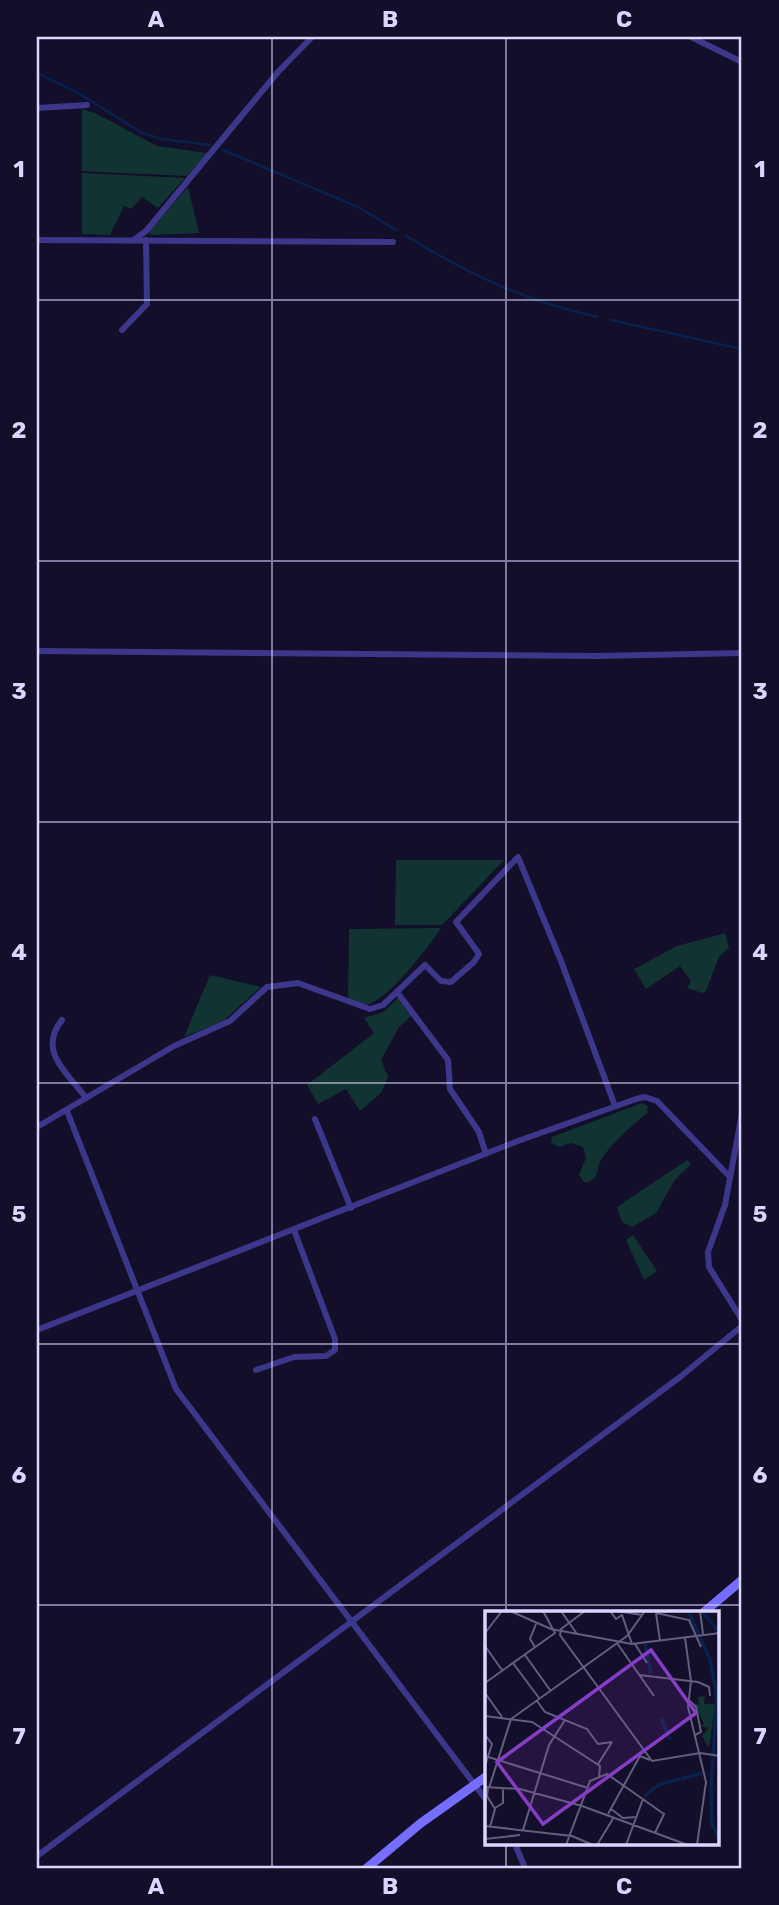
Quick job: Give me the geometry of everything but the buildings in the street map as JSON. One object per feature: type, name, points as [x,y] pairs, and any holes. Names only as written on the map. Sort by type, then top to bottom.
[{"type":"street","points":[[134,240],[146,231],[278,72],[312,37]]},
{"type":"street","points":[[691,37],[742,62]]},
{"type":"street","points":[[37,108],[87,105]]},
{"type":"street","points":[[37,240],[393,242]]},
{"type":"street","points":[[122,330],[147,304],[146,240]]},
{"type":"street","points":[[37,651],[597,656],[742,653]]},
{"type":"street","points":[[37,1127],[174,1045],[230,1021],[267,987],[298,983],[363,1009],[383,1005],[425,965],[446,983],[452,982],[479,954],[456,922],[518,857],[561,961],[615,1106]]},
{"type":"street","points":[[397,992],[449,1060],[450,1089],[479,1132],[486,1154]]},
{"type":"street","points":[[62,1020],[50,1036],[51,1049],[86,1098]]},
{"type":"street","points":[[37,1330],[486,1154],[645,1097],[657,1101],[729,1176]]},
{"type":"street","points":[[66,1111],[176,1389],[485,1798]]},
{"type":"street","points":[[742,1113],[725,1205],[708,1245],[709,1267],[742,1320]]},
{"type":"street","points":[[315,1119],[351,1208]]},
{"type":"street","points":[[256,1370],[295,1357],[326,1356],[335,1350],[335,1339],[294,1230]]},
{"type":"street","points":[[37,1856],[680,1377],[742,1326]]},
{"type":"street","points":[[705,1611],[742,1580]]},
{"type":"street","points":[[367,1868],[421,1823],[485,1778]]},
{"type":"street","points":[[517,1846],[525,1868]]},
{"type":"green space","points":[[82,109],[95,113],[157,146],[207,153],[187,176],[82,171]]},
{"type":"green space","points":[[82,173],[185,178],[158,208],[142,197],[131,209],[124,206],[110,235],[82,234]]},
{"type":"green space","points":[[188,187],[199,233],[150,235],[149,231]]},
{"type":"green space","points":[[396,860],[504,860],[442,925],[395,925]]},
{"type":"green space","points":[[441,928],[407,972],[377,1000],[367,1005],[348,999],[349,929]]},
{"type":"green space","points":[[725,933],[729,948],[719,957],[706,991],[702,993],[687,988],[691,981],[680,966],[646,989],[634,969],[677,946]]},
{"type":"green space","points":[[210,975],[261,987],[223,1021],[184,1037]]},
{"type":"green space","points":[[398,998],[411,1016],[399,1027],[381,1060],[388,1077],[381,1093],[360,1111],[346,1089],[318,1104],[307,1085],[374,1033],[364,1018],[383,1012]]},
{"type":"green space","points":[[642,1103],[648,1106],[647,1113],[607,1151],[600,1161],[595,1177],[589,1182],[584,1182],[579,1175],[586,1158],[583,1147],[571,1143],[559,1147],[551,1143],[552,1137]]},
{"type":"green space","points":[[687,1160],[691,1164],[674,1181],[656,1213],[632,1227],[622,1222],[617,1207]]},
{"type":"green space","points":[[633,1235],[657,1271],[644,1280],[626,1240]]},
{"type":"waterway","points":[[37,73],[78,93],[142,133],[162,139],[210,145]]},
{"type":"waterway","points":[[223,150],[358,207],[396,230]]},
{"type":"waterway","points":[[406,236],[453,263],[522,295],[598,317]]},
{"type":"waterway","points":[[611,320],[742,349]]}]
